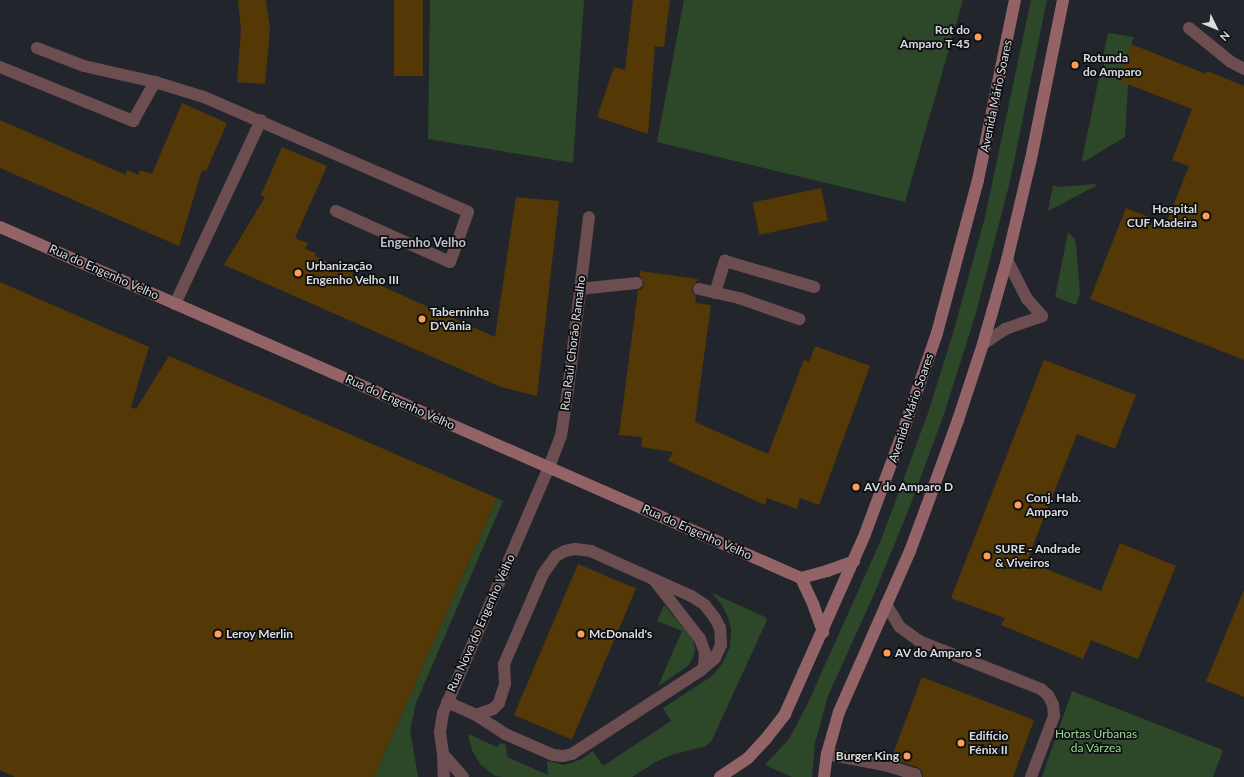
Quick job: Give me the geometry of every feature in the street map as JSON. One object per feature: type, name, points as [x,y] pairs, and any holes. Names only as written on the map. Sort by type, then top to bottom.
[{"type":"main road","name":"Avenida Mário Soares","points":[[720,777],[748,758],[766,740],[785,714],[854,561],[900,440],[936,333],[978,180],[1015,0]]},
{"type":"main road","points":[[824,777],[828,754],[839,712],[926,508],[958,420],[982,344],[1007,260],[1032,154],[1063,0]]},
{"type":"main road","name":"Rua do Engenho Velho","points":[[0,227],[801,578]]},
{"type":"main road","points":[[823,632],[813,604],[801,578],[827,572],[854,561]]},
{"type":"street","points":[[1189,28],[1231,62],[1244,69]]},
{"type":"street","points":[[37,48],[84,66],[155,82],[204,97],[261,120],[314,146],[468,212],[450,262],[336,211]]},
{"type":"street","points":[[0,67],[133,121],[155,82]]},
{"type":"street","points":[[175,304],[261,120]]},
{"type":"street","name":"Rua Raúl Chorão Ramalho","points":[[549,468],[562,428],[589,217]]},
{"type":"street","points":[[982,344],[1005,329],[1042,316],[1027,299],[1007,260]]},
{"type":"street","points":[[715,293],[725,261],[814,287]]},
{"type":"street","points":[[579,290],[637,283]]},
{"type":"street","points":[[699,290],[739,298],[799,319]]},
{"type":"street","name":"Rua Nova do Engenho Velho","points":[[444,777],[440,732],[447,702],[549,468]]},
{"type":"street","points":[[447,702],[476,715],[505,734],[553,755],[563,756],[572,754],[704,667],[715,658],[721,645],[720,628],[716,618],[705,605],[691,596],[590,551],[575,549],[556,556],[543,574],[504,664],[505,684],[499,703],[493,709],[476,715]]},
{"type":"street","points":[[652,578],[700,639],[705,653],[704,667]]},
{"type":"street","points":[[886,604],[900,627],[919,641],[1041,689],[1048,696],[1053,705],[1054,716],[1032,777]]},
{"type":"street","points":[[443,754],[463,777]]},
{"type":"street","points":[[828,754],[888,766],[915,774],[916,777]]},
{"type":"green space","points":[[430,0],[584,0],[573,163],[428,139]]},
{"type":"green space","points":[[684,0],[963,0],[905,202],[657,142]]},
{"type":"green space","points":[[1031,0],[1047,0],[1010,181],[976,313],[945,411],[912,501],[875,592],[828,696],[815,743],[812,777],[792,777],[765,765],[789,739],[807,705],[881,540],[928,413],[954,330],[985,217]]},
{"type":"green space","points":[[1108,33],[1134,37],[1117,80],[1128,84],[1125,137],[1085,161],[1082,160]]},
{"type":"green space","points":[[1095,184],[1096,186],[1048,211],[1053,185],[1060,187]]},
{"type":"green space","points":[[1068,233],[1074,238],[1076,244],[1080,293],[1076,305],[1055,297]]},
{"type":"green space","points":[[497,498],[503,501],[416,703],[410,730],[418,777],[374,777]]},
{"type":"green space","points":[[712,593],[765,617],[767,620],[712,740],[706,746],[671,755],[654,763],[632,777],[503,777],[495,776],[480,764],[472,750],[468,734],[497,747],[501,743],[506,745],[507,757],[548,775],[547,761],[564,765],[582,759],[593,751],[603,766],[671,721],[663,708],[712,676],[722,664],[730,647],[731,629],[728,617],[722,605]]},
{"type":"green space","points":[[664,605],[693,640],[695,648],[693,658],[688,666],[658,686],[682,631],[657,621]]},
{"type":"green space","name":"Hortas Urbanas da Várzea","points":[[1072,691],[1223,750],[1213,777],[1042,777]]},
{"type":"building","points":[[238,0],[266,0],[270,30],[265,84],[237,82],[241,30]]},
{"type":"building","points":[[394,0],[423,0],[423,76],[394,76]]},
{"type":"building","points":[[633,0],[670,0],[664,47],[655,46],[648,134],[597,117],[614,67],[625,70]]},
{"type":"building","name":"Hospital CUF Madeira","points":[[1131,44],[1206,74],[1207,71],[1244,86],[1244,360],[1090,299],[1126,208],[1166,224],[1189,166],[1172,160],[1192,109],[1117,80]]},
{"type":"building","points":[[182,103],[227,123],[206,171],[202,170],[179,246],[0,168],[0,120],[126,175],[127,170],[138,175],[140,170],[152,174]]},
{"type":"building","name":"Urbanização Engenho Velho III","points":[[282,147],[327,166],[295,238],[308,243],[305,249],[316,253],[315,256],[495,337],[516,197],[559,201],[537,396],[501,387],[224,265],[265,197],[261,195]]},
{"type":"building","points":[[821,188],[828,220],[759,235],[753,203]]},
{"type":"building","points":[[640,271],[698,279],[692,288],[692,292],[696,296],[695,303],[711,305],[695,422],[768,454],[804,360],[809,362],[815,346],[870,366],[819,505],[800,498],[797,509],[767,498],[765,505],[668,461],[673,452],[641,447],[642,437],[619,435],[638,290],[642,289],[644,283],[640,276]]},
{"type":"building","name":"Leroy Merlin","points":[[0,282],[149,347],[131,407],[136,409],[169,356],[497,498],[374,777],[15,777],[0,770]]},
{"type":"building","points":[[1044,360],[1136,395],[1115,449],[1077,434],[1027,561],[1101,591],[1120,543],[1176,566],[1138,659],[1091,640],[1083,659],[1001,625],[1005,618],[951,598]]},
{"type":"building","name":"McDonald's","points":[[578,564],[636,589],[572,740],[514,715]]},
{"type":"building","points":[[1244,590],[1244,697],[1206,681]]},
{"type":"building","name":"Edifício Fénix II","points":[[922,677],[1034,720],[1013,777],[923,777],[922,771],[917,767],[891,759]]},
{"type":"place","name":"Rot do Amparo T-45","points":[[978,37]]},
{"type":"place","name":"Rotunda do Amparo","points":[[1075,65]]},
{"type":"place","name":"Hospital CUF Madeira","points":[[1206,216]]},
{"type":"place","name":"Urbanização Engenho Velho III","points":[[298,273]]},
{"type":"place","name":"Taberninha D'Vânia","points":[[422,319]]},
{"type":"place","name":"AV do Amparo D","points":[[856,487]]},
{"type":"place","name":"Conj. Hab. Amparo","points":[[1018,505]]},
{"type":"place","name":"SURE - Andrade & Viveiros","points":[[987,556]]},
{"type":"place","name":"Leroy Merlin","points":[[218,634]]},
{"type":"place","name":"McDonald's","points":[[581,634]]},
{"type":"place","name":"AV do Amparo S","points":[[887,653]]},
{"type":"place","name":"Edifício Fénix II","points":[[961,743]]},
{"type":"place","name":"Burger King","points":[[907,756]]},
{"type":"district","name":"Engenho Velho","points":[[423,242]]}]
